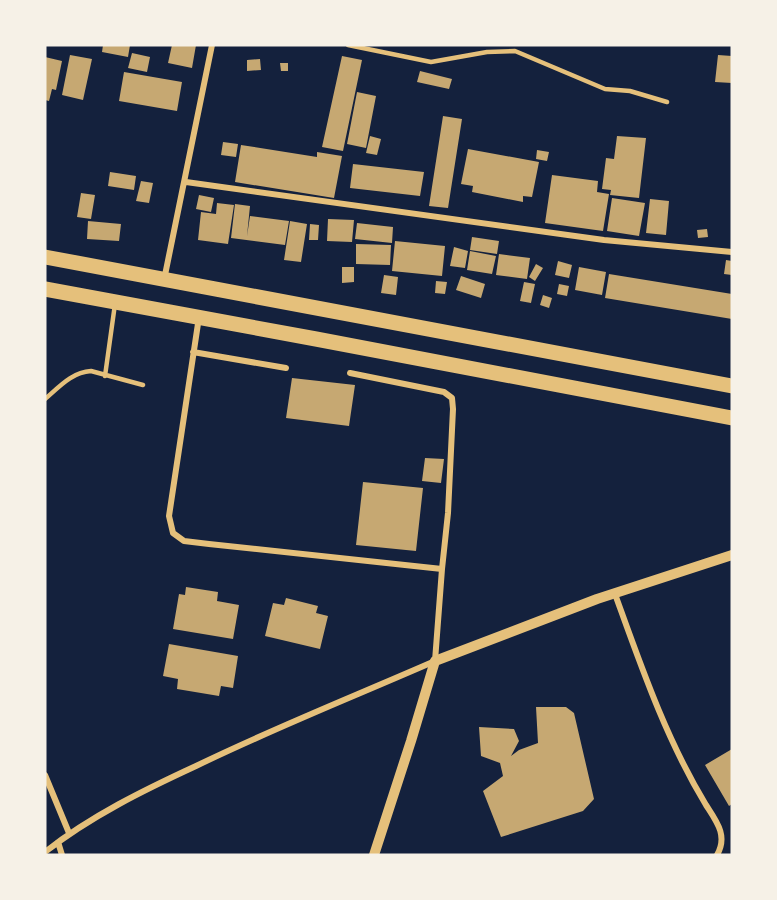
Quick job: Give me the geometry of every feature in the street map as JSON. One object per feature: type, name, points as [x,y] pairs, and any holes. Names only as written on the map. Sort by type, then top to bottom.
[{"type":"highway","points":[[45,257],[732,386]]},
{"type":"highway","points":[[45,289],[732,418]]},
{"type":"street","points":[[164,281],[186,182],[212,45]]},
{"type":"street","points":[[186,182],[604,240],[732,252]]},
{"type":"street","points":[[199,317],[169,516],[173,533],[184,541],[442,569]]},
{"type":"street","points":[[193,352],[286,368]]},
{"type":"street","points":[[350,374],[444,392],[452,398],[453,409],[448,513],[435,661],[374,855]]},
{"type":"street","points":[[45,852],[69,833],[167,779],[435,661],[615,594],[732,555]]},
{"type":"street","points":[[615,594],[649,689],[690,779],[722,831],[721,848],[717,855]]},
{"type":"street","points":[[45,775],[69,833]]},
{"type":"street","points":[[58,842],[62,855]]},
{"type":"lane","points":[[348,45],[431,62],[487,52],[515,51],[604,89],[630,91],[667,102]]},
{"type":"lane","points":[[105,376],[115,302]]},
{"type":"lane","points":[[45,399],[82,371],[91,371],[143,385]]},
{"type":"building","points":[[103,45],[130,45],[128,57],[102,52]]},
{"type":"building","points":[[172,45],[196,45],[192,68],[168,63]]},
{"type":"building","points":[[132,53],[150,57],[147,72],[128,68]]},
{"type":"building","points":[[70,55],[92,59],[83,100],[62,95]]},
{"type":"building","points":[[718,55],[732,56],[732,83],[715,82]]},
{"type":"building","points":[[342,56],[362,60],[343,151],[322,147]]},
{"type":"building","points":[[45,57],[62,61],[56,90],[52,89],[49,101],[45,100]]},
{"type":"building","points":[[260,59],[261,70],[247,71],[247,60]]},
{"type":"building","points":[[280,63],[288,63],[288,71],[281,71]]},
{"type":"building","points":[[420,71],[452,79],[449,89],[417,82]]},
{"type":"building","points":[[124,72],[182,82],[177,111],[119,101]]},
{"type":"building","points":[[357,92],[376,96],[366,148],[347,144]]},
{"type":"building","points":[[443,116],[462,119],[448,208],[429,206]]},
{"type":"building","points":[[370,136],[381,139],[377,155],[366,153]]},
{"type":"building","points":[[617,136],[646,138],[639,198],[610,195],[611,190],[602,189],[606,158],[614,159]]},
{"type":"building","points":[[223,142],[238,144],[236,157],[221,155]]},
{"type":"building","points":[[241,145],[317,157],[317,152],[342,156],[334,198],[235,182]]},
{"type":"building","points":[[468,149],[539,162],[532,197],[523,196],[523,202],[472,192],[473,186],[461,184]]},
{"type":"building","points":[[537,150],[549,152],[547,161],[536,159]]},
{"type":"building","points":[[353,164],[424,172],[420,196],[350,188]]},
{"type":"building","points":[[110,172],[136,176],[134,190],[108,186]]},
{"type":"building","points":[[552,175],[598,181],[597,192],[609,194],[603,231],[545,223]]},
{"type":"building","points":[[141,181],[153,183],[149,203],[136,201]]},
{"type":"building","points":[[81,193],[95,195],[91,219],[77,217]]},
{"type":"building","points":[[199,195],[214,198],[211,212],[196,209]]},
{"type":"building","points":[[612,198],[645,203],[639,236],[607,231]]},
{"type":"building","points":[[650,199],[669,201],[666,235],[646,233]]},
{"type":"building","points":[[217,203],[234,205],[228,244],[198,240],[201,212],[216,214]]},
{"type":"building","points":[[235,204],[250,206],[247,236],[250,216],[289,221],[285,245],[231,238]]},
{"type":"building","points":[[328,219],[354,220],[352,242],[327,241]]},
{"type":"building","points":[[88,221],[121,224],[119,241],[87,239]]},
{"type":"building","points":[[290,221],[307,224],[301,262],[284,260]]},
{"type":"building","points":[[357,223],[393,227],[392,243],[355,239]]},
{"type":"building","points":[[310,224],[319,225],[318,240],[309,240]]},
{"type":"building","points":[[707,229],[708,237],[698,238],[697,230]]},
{"type":"building","points":[[472,237],[499,241],[497,254],[470,250]]},
{"type":"building","points":[[395,241],[445,246],[442,276],[392,271]]},
{"type":"building","points":[[356,244],[391,245],[390,265],[356,264]]},
{"type":"building","points":[[454,247],[468,251],[465,268],[450,266]]},
{"type":"building","points":[[470,251],[496,256],[492,274],[467,270]]},
{"type":"building","points":[[499,254],[530,258],[527,279],[496,275]]},
{"type":"building","points":[[726,260],[732,261],[732,275],[724,274]]},
{"type":"building","points":[[558,261],[572,265],[569,278],[555,275]]},
{"type":"building","points":[[536,264],[543,268],[535,281],[529,277]]},
{"type":"building","points":[[342,267],[354,267],[354,282],[342,283]]},
{"type":"building","points":[[579,267],[606,272],[602,295],[575,290]]},
{"type":"building","points":[[609,274],[732,294],[732,319],[605,298]]},
{"type":"building","points":[[384,275],[398,277],[396,295],[381,293]]},
{"type":"building","points":[[461,276],[485,284],[481,298],[456,290]]},
{"type":"building","points":[[436,281],[447,282],[445,294],[435,293]]},
{"type":"building","points":[[524,282],[535,284],[531,303],[520,301]]},
{"type":"building","points":[[559,284],[569,286],[567,296],[557,294]]},
{"type":"building","points":[[543,295],[552,298],[549,308],[540,305]]},
{"type":"building","points":[[292,378],[355,385],[349,426],[286,418]]},
{"type":"building","points":[[425,458],[444,459],[441,483],[422,481]]},
{"type":"building","points":[[363,482],[423,488],[416,551],[356,545]]},
{"type":"building","points":[[186,587],[218,592],[217,601],[239,605],[233,639],[173,629],[179,594],[185,595]]},
{"type":"building","points":[[286,598],[318,606],[316,613],[328,616],[320,649],[265,636],[273,603],[284,605]]},
{"type":"building","points":[[169,644],[238,656],[233,688],[221,686],[219,696],[177,689],[178,679],[163,676]]},
{"type":"building","points":[[536,707],[566,707],[574,713],[594,799],[583,811],[501,837],[483,791],[503,776],[500,763],[481,756],[479,727],[514,729],[519,741],[511,756],[519,750],[538,743]]},
{"type":"building","points":[[732,749],[732,804],[729,806],[705,765]]}]
